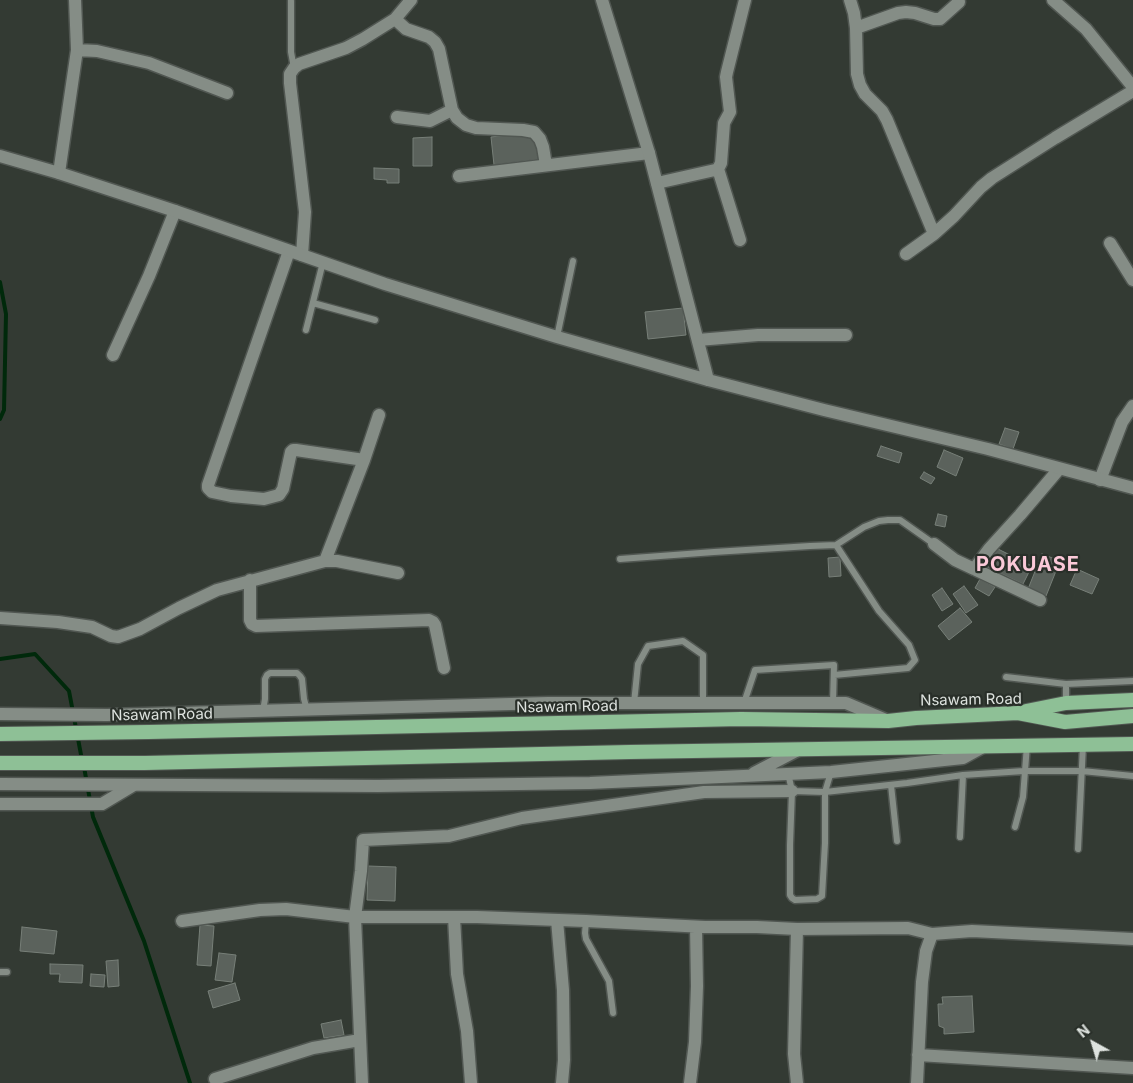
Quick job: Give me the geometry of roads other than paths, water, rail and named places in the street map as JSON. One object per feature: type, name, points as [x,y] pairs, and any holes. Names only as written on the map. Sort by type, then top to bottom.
[{"type":"highway","points":[[1018,713],[1066,703],[1133,700]]},
{"type":"highway","name":"Nsawam Road","points":[[0,734],[741,719],[888,721],[1018,713],[1065,722],[1133,716]]},
{"type":"highway","points":[[0,763],[107,763],[1133,744]]},
{"type":"street","points":[[60,173],[77,50],[75,0]]},
{"type":"street","points":[[302,255],[305,212],[290,74],[299,64],[354,44],[395,19],[411,0]]},
{"type":"street","points":[[602,0],[649,152],[708,380]]},
{"type":"street","points":[[740,240],[718,169],[721,163],[724,123],[730,112],[726,77],[745,0]]},
{"type":"street","points":[[850,0],[856,28],[857,74],[860,85],[865,94],[882,111],[887,120],[934,234]]},
{"type":"street","points":[[1053,0],[1086,29],[1133,87]]},
{"type":"street","points":[[856,28],[906,12],[940,19],[959,2]]},
{"type":"street","points":[[395,19],[406,29],[429,37],[435,42],[452,110],[457,118],[466,125],[476,128],[534,132],[543,146],[546,165]]},
{"type":"street","points":[[77,50],[97,52],[148,63],[227,92]]},
{"type":"street","points":[[906,254],[934,234],[992,178],[1133,91]]},
{"type":"street","points":[[397,117],[430,121],[452,110]]},
{"type":"street","points":[[459,176],[649,152]]},
{"type":"street","points":[[0,156],[60,173],[385,284],[557,337],[708,380],[824,410],[962,442],[1133,488]]},
{"type":"street","points":[[657,183],[718,169]]},
{"type":"street","points":[[113,355],[149,276],[174,211]]},
{"type":"street","points":[[1110,243],[1133,280]]},
{"type":"street","points":[[289,251],[208,488],[212,492],[231,496],[264,499],[279,495],[283,489],[291,452],[296,450],[364,460]]},
{"type":"street","points":[[698,340],[758,335],[846,335]]},
{"type":"street","points":[[1100,480],[1122,422],[1133,406]]},
{"type":"street","points":[[325,561],[380,415]]},
{"type":"street","points":[[974,569],[1059,469]]},
{"type":"street","points":[[934,544],[956,560],[1040,600]]},
{"type":"street","points":[[0,618],[92,627],[111,636],[118,637],[140,629],[178,608],[217,590],[325,561],[337,561],[398,573]]},
{"type":"street","points":[[250,580],[250,620],[256,626],[429,620],[435,625],[444,668]]},
{"type":"street","points":[[0,714],[107,715],[548,703],[846,703],[888,721]]},
{"type":"street","points":[[0,784],[378,786],[590,783],[831,772],[963,758],[983,747]]},
{"type":"street","points":[[749,775],[798,750]]},
{"type":"street","points":[[0,804],[102,804],[132,786]]},
{"type":"street","points":[[362,1083],[355,917],[363,840],[449,836],[522,818],[704,792],[792,791]]},
{"type":"street","points":[[182,921],[260,910],[286,909],[355,917],[454,917],[797,929],[908,928],[932,934],[972,931],[1133,939]]},
{"type":"street","points":[[454,917],[457,974],[467,1030],[471,1083]]},
{"type":"street","points":[[557,920],[563,990],[564,1060],[562,1083]]},
{"type":"street","points":[[690,1083],[695,1042],[697,986],[696,926]]},
{"type":"street","points":[[797,929],[794,1054],[797,1083]]},
{"type":"street","points":[[917,1083],[922,982],[926,951],[932,934]]},
{"type":"street","points":[[215,1079],[313,1048],[360,1040]]},
{"type":"street","points":[[918,1055],[1133,1068]]},
{"type":"lane","points":[[291,1],[291,52],[294,68]]},
{"type":"lane","points":[[557,337],[573,261]]},
{"type":"lane","points":[[306,330],[322,262]]},
{"type":"lane","points":[[313,303],[374,320]]},
{"type":"lane","points":[[620,559],[836,545],[864,527],[878,521],[888,520],[900,520],[934,544]]},
{"type":"lane","points":[[834,675],[908,668],[915,660],[909,645],[879,611],[836,545]]},
{"type":"lane","points":[[634,703],[638,664],[648,646],[683,641],[702,654],[703,703]]},
{"type":"lane","points":[[744,703],[755,670],[834,665],[833,703]]},
{"type":"lane","points":[[263,711],[265,678],[270,673],[297,673],[300,676],[307,710]]},
{"type":"lane","points":[[1006,677],[1066,684],[1133,681]]},
{"type":"lane","points":[[1066,684],[1066,703]]},
{"type":"lane","points":[[1078,849],[1083,744]]},
{"type":"lane","points":[[1015,828],[1023,797],[1027,745]]},
{"type":"lane","points":[[792,791],[825,792],[963,775],[1024,771],[1082,772],[1133,776]]},
{"type":"lane","points":[[788,773],[792,791],[790,895],[795,900],[817,899],[822,896],[825,792],[831,772]]},
{"type":"lane","points":[[960,837],[963,775]]},
{"type":"lane","points":[[890,785],[897,841]]},
{"type":"lane","points":[[586,921],[586,939],[609,982],[613,1012]]},
{"type":"waterway","points":[[0,282],[6,314],[4,410],[0,419]]},
{"type":"waterway","points":[[0,659],[35,654],[69,691],[82,760]]},
{"type":"waterway","points":[[84,767],[93,817],[144,941],[190,1083]]},
{"type":"district","name":"POKUASE","points":[[1028,565]]}]
